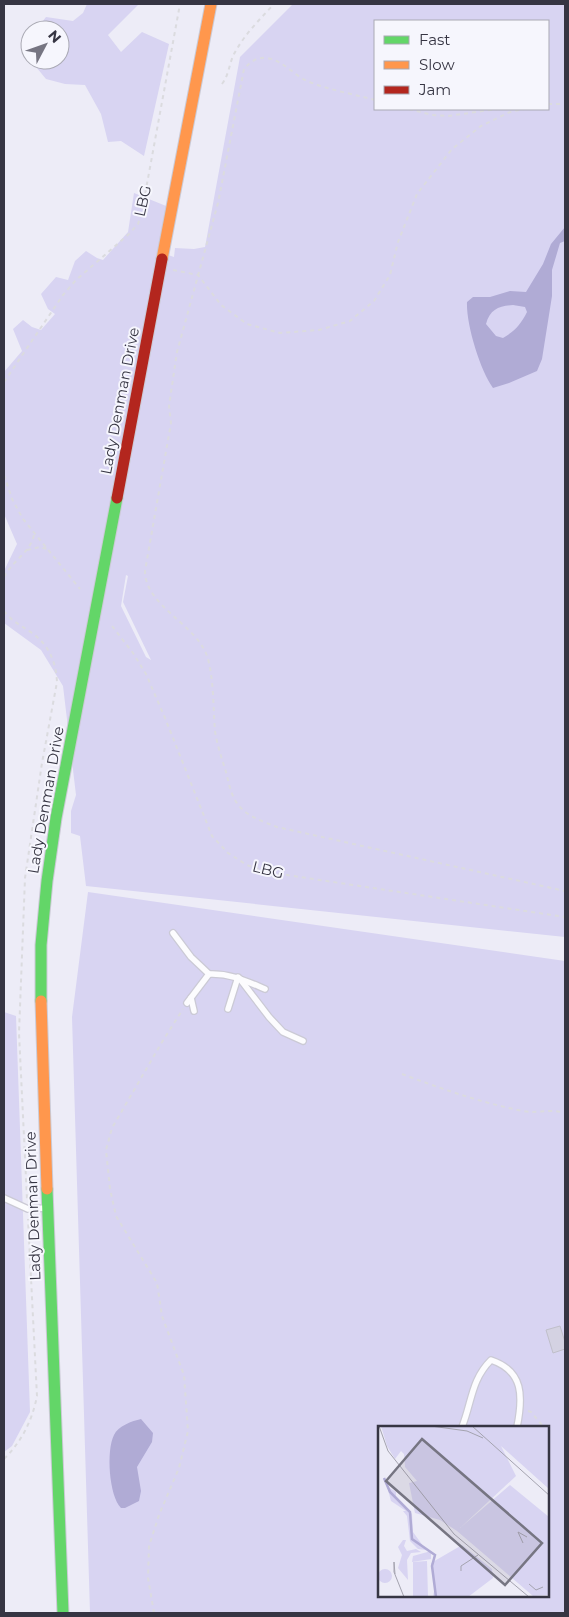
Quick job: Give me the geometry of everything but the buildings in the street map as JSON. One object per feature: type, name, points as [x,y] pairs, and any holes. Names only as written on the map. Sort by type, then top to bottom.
[{"type":"street","name":"Lady Denman Drive","points":[[63,1613],[41,1025],[41,945],[47,881],[56,818],[211,4]]},
{"type":"lane","points":[[173,933],[191,957],[209,974],[222,973],[238,977],[265,989]]},
{"type":"lane","points":[[187,1003],[209,974]]},
{"type":"lane","points":[[228,1008],[238,977]]},
{"type":"lane","points":[[238,977],[283,1032],[303,1041]]},
{"type":"lane","points":[[191,998],[194,1011]]},
{"type":"lane","points":[[4,1198],[28,1209],[48,1208]]},
{"type":"lane","points":[[462,1426],[474,1384],[481,1370],[490,1360],[501,1363],[514,1372],[521,1392],[521,1408],[517,1426]]},
{"type":"path","name":"LBG","points":[[4,382],[63,294],[76,280],[126,238],[138,224],[180,4]]},
{"type":"path","points":[[222,84],[226,80],[234,55],[251,30],[274,4]]},
{"type":"path","points":[[374,100],[316,84],[304,79],[273,59],[257,58],[244,69],[218,203],[177,352],[169,406],[171,423],[145,580],[152,593],[194,636],[208,657],[215,734],[231,793],[240,807],[255,818],[277,827],[565,891]]},
{"type":"path","points":[[549,104],[565,104]]},
{"type":"path","points":[[413,110],[432,115],[448,116],[490,110]]},
{"type":"path","points":[[161,267],[198,275],[221,305],[247,324],[280,333],[319,330],[350,321],[374,301],[390,275],[398,242],[416,194],[452,149],[481,126],[510,112],[519,110]]},
{"type":"path","points":[[4,475],[12,499],[23,519],[80,589]]},
{"type":"path","points":[[4,577],[12,563],[27,550],[34,534]]},
{"type":"path","points":[[27,550],[40,547],[47,549]]},
{"type":"path","name":"LBG","points":[[112,626],[133,653],[146,674],[212,836],[228,853],[246,866],[267,872],[565,917]]},
{"type":"path","points":[[154,1613],[148,1578],[149,1546],[159,1515],[179,1468],[188,1431],[184,1375],[162,1316],[157,1283],[116,1216],[110,1189],[106,1150],[112,1128],[187,1003]]},
{"type":"path","points":[[402,1074],[493,1104],[527,1112],[554,1110],[565,1113]]},
{"type":"path","points":[[521,1408],[531,1412],[542,1425]]},
{"type":"shaded area","points":[[87,4],[139,4],[108,35],[121,52],[142,32],[169,44],[144,156],[121,141],[108,142],[101,114],[85,85],[65,84],[46,79],[39,70],[70,70],[70,21],[73,21],[83,13]]},
{"type":"shaded area","points":[[293,4],[565,4],[565,937],[86,886],[80,836],[71,833],[71,811],[76,795],[63,686],[41,650],[4,623],[4,571],[17,544],[4,514],[4,372],[22,351],[13,329],[23,320],[32,327],[41,330],[55,314],[48,309],[41,294],[56,277],[68,280],[75,261],[86,251],[103,260],[128,232],[134,193],[176,210],[168,255],[174,257],[175,248],[194,249],[205,247],[240,57]],"holes":[[[126,575],[128,576],[123,602],[151,660],[146,657],[121,606]]]},
{"type":"shaded area","points":[[46,17],[66,20],[44,20]]},
{"type":"shaded area","points":[[565,227],[565,241],[560,243],[552,270],[552,296],[542,359],[537,371],[493,388],[483,370],[475,346],[467,311],[467,302],[473,297],[490,297],[510,291],[526,292],[543,264],[551,244]],"holes":[[[513,305],[525,307],[527,312],[520,324],[503,338],[496,336],[486,324],[490,315],[499,307]]]},
{"type":"shaded area","points":[[88,892],[565,961],[565,1613],[90,1613],[72,1017]]},
{"type":"shaded area","points":[[4,1012],[16,1016],[30,1412],[12,1446],[4,1452]]},
{"type":"shaded area","points":[[141,1419],[153,1433],[152,1442],[137,1467],[141,1491],[139,1501],[121,1508],[111,1484],[110,1451],[112,1442],[114,1435],[119,1429]]},
{"type":"traffic: fast","points":[[41,1001],[41,945],[47,881],[56,818],[117,498]]},
{"type":"traffic: fast","points":[[47,1189],[63,1613]]},
{"type":"traffic: slow","points":[[162,259],[211,4]]},
{"type":"traffic: slow","points":[[41,1001],[47,1189]]},
{"type":"traffic: jam","points":[[117,498],[162,259]]}]
